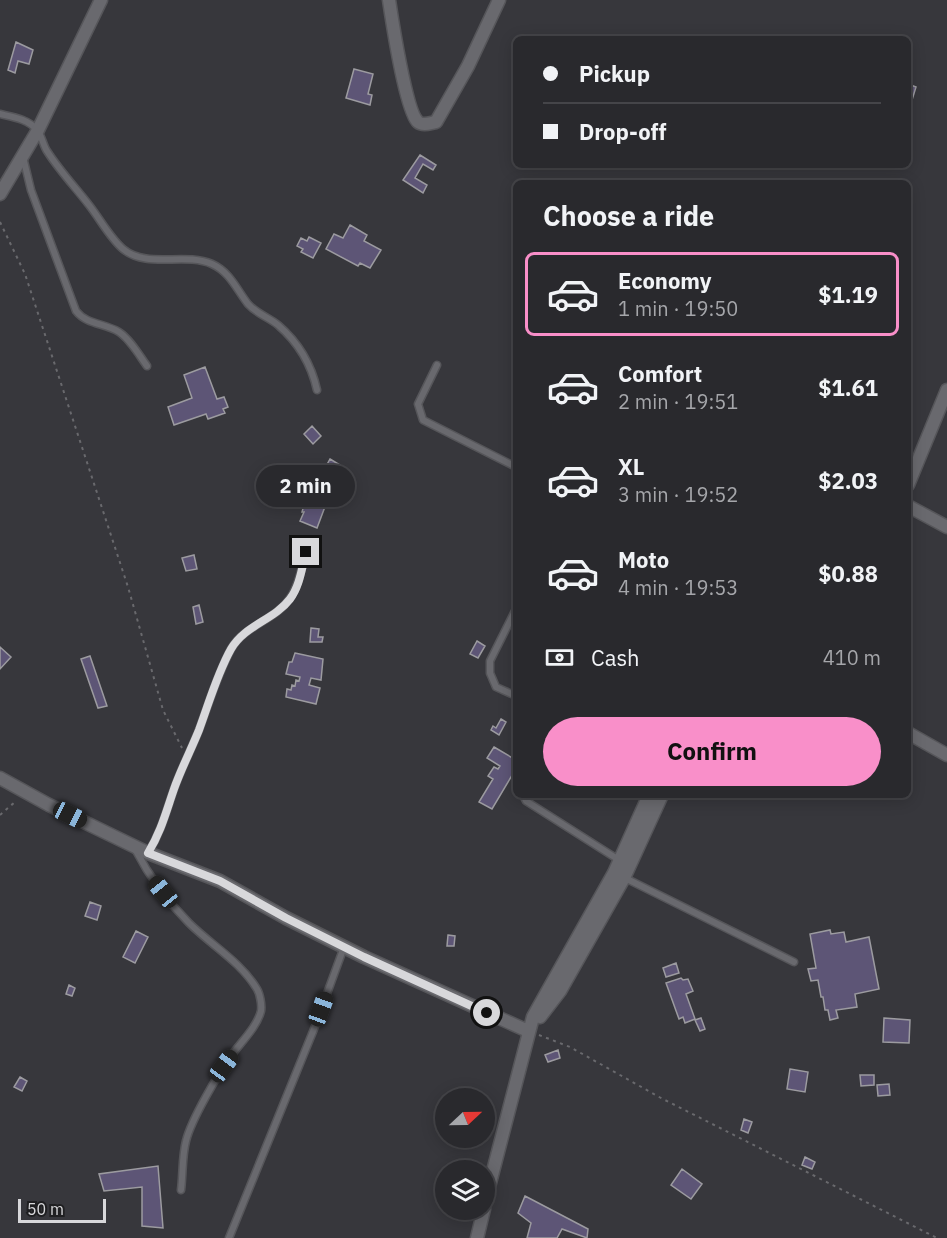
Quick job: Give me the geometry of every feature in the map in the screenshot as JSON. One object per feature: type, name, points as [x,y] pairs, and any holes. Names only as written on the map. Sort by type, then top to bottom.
[{"type":"street","points":[[0,193],[38,130],[101,0]]},
{"type":"street","points":[[389,0],[400,62],[413,115],[419,123],[426,124],[436,122],[468,66],[500,0]]},
{"type":"street","points":[[911,478],[947,390]]},
{"type":"street","points":[[911,508],[947,527]]},
{"type":"street","points":[[911,735],[947,755]]},
{"type":"street","points":[[0,778],[148,853],[220,881],[344,947],[528,1032]]},
{"type":"street","points":[[495,1163],[533,1017],[619,875],[620,860],[648,798]]},
{"type":"street","points":[[528,1032],[560,991],[660,798]]},
{"type":"street","points":[[477,1238],[481,1220]]},
{"type":"lane","points":[[0,114],[18,118],[38,130],[57,166],[122,248],[141,258],[193,260],[212,264],[222,271],[235,283],[253,309],[276,324],[306,357],[314,373],[317,390]]},
{"type":"lane","points":[[22,157],[31,190],[76,311],[82,319],[112,328],[122,334],[147,366]]},
{"type":"lane","points":[[437,366],[418,404],[423,420],[513,465]]},
{"type":"lane","points":[[148,853],[164,823],[174,789],[232,647],[243,634],[276,612],[292,597],[306,552]]},
{"type":"lane","points":[[513,615],[490,661],[490,673],[496,687],[513,695]]},
{"type":"lane","points":[[524,798],[620,860]]},
{"type":"lane","points":[[133,845],[144,867],[176,908],[190,924],[227,954],[250,978],[259,992],[261,1001],[262,1009],[256,1023],[224,1066],[186,1140],[181,1190]]},
{"type":"lane","points":[[619,875],[794,962]]},
{"type":"lane","points":[[229,1238],[302,1059],[344,947]]},
{"type":"path","points":[[0,222],[25,274],[128,587],[163,710],[186,758]]},
{"type":"path","points":[[0,815],[14,803],[23,790]]},
{"type":"path","points":[[528,1032],[570,1047],[661,1098],[937,1238]]},
{"type":"building","points":[[16,42],[33,50],[29,64],[18,61],[15,73],[8,70]]},
{"type":"building","points":[[354,69],[373,74],[368,94],[372,95],[370,105],[346,98]]},
{"type":"building","points":[[911,85],[916,87],[911,103]]},
{"type":"building","points":[[420,155],[436,165],[433,170],[423,164],[415,178],[427,185],[423,193],[403,180]]},
{"type":"building","points":[[350,225],[367,235],[364,241],[381,250],[370,268],[360,263],[358,266],[326,249],[334,234],[343,238]]},
{"type":"building","points":[[309,237],[321,243],[313,258],[301,252],[303,249],[297,246],[301,238],[307,241]]},
{"type":"building","points":[[205,367],[217,399],[224,397],[228,407],[223,409],[225,413],[208,419],[206,414],[174,425],[168,407],[192,398],[184,375]]},
{"type":"building","points":[[312,426],[321,436],[313,444],[304,434]]},
{"type":"building","points":[[330,459],[340,465],[333,477],[323,472]]},
{"type":"building","points":[[315,482],[325,486],[324,489],[330,492],[328,496],[337,499],[334,507],[326,504],[317,528],[300,521],[304,512],[302,512],[304,505],[302,504],[304,497],[308,498],[310,486],[313,487]]},
{"type":"building","points":[[194,555],[197,569],[186,571],[182,558]]},
{"type":"building","points":[[199,605],[203,622],[196,624],[193,607]]},
{"type":"building","points":[[311,628],[319,629],[318,637],[323,637],[322,642],[310,642]]},
{"type":"building","points":[[477,641],[485,646],[478,658],[470,654]]},
{"type":"building","points":[[0,647],[11,657],[0,669]]},
{"type":"building","points":[[295,653],[323,659],[321,680],[311,678],[309,685],[320,688],[316,704],[286,697],[287,689],[291,690],[292,685],[295,686],[296,680],[299,681],[300,677],[286,674],[289,662],[292,662]]},
{"type":"building","points":[[90,656],[107,706],[98,708],[81,659]]},
{"type":"building","points":[[501,719],[506,722],[499,735],[491,730],[493,726],[496,728]]},
{"type":"building","points":[[494,747],[513,758],[513,774],[492,809],[479,802],[493,779],[488,776],[494,767],[498,769],[500,766],[487,758]]},
{"type":"building","points":[[90,902],[101,906],[97,920],[85,916]]},
{"type":"building","points":[[830,930],[831,934],[844,932],[846,942],[869,937],[879,989],[855,994],[857,1007],[836,1010],[838,1018],[830,1020],[828,1010],[825,1010],[823,997],[821,997],[818,980],[811,981],[808,969],[816,968],[810,934]]},
{"type":"building","points":[[136,931],[148,937],[135,963],[123,957]]},
{"type":"building","points":[[448,935],[455,936],[454,946],[447,946]]},
{"type":"building","points":[[676,963],[679,973],[666,977],[663,968]]},
{"type":"building","points":[[681,978],[688,979],[693,991],[686,994],[695,1019],[685,1023],[683,1017],[679,1019],[666,983]]},
{"type":"building","points":[[69,985],[75,988],[72,996],[66,994]]},
{"type":"building","points":[[701,1018],[705,1029],[700,1031],[695,1020]]},
{"type":"building","points":[[884,1018],[910,1020],[909,1043],[883,1042]]},
{"type":"building","points":[[558,1050],[560,1058],[548,1062],[545,1055]]},
{"type":"building","points":[[790,1069],[808,1072],[805,1092],[787,1089]]},
{"type":"building","points":[[860,1075],[874,1075],[874,1085],[861,1086]]},
{"type":"building","points":[[20,1077],[27,1081],[22,1091],[14,1087]]},
{"type":"building","points":[[889,1084],[890,1095],[878,1096],[877,1085]]},
{"type":"building","points":[[744,1119],[752,1122],[748,1133],[741,1130]]},
{"type":"building","points":[[805,1157],[815,1162],[812,1169],[802,1165]]},
{"type":"building","points":[[158,1166],[163,1228],[142,1226],[142,1187],[104,1191],[99,1174]]},
{"type":"building","points":[[682,1169],[702,1184],[691,1199],[671,1185]]},
{"type":"building","points":[[525,1196],[588,1229],[587,1238],[562,1229],[557,1238],[527,1238],[531,1223],[518,1213]]},
{"type":"route","points":[[306,552],[292,597],[276,612],[243,634],[232,647],[174,789],[159,836],[148,853],[220,881],[286,918],[364,957],[487,1013]]}]
